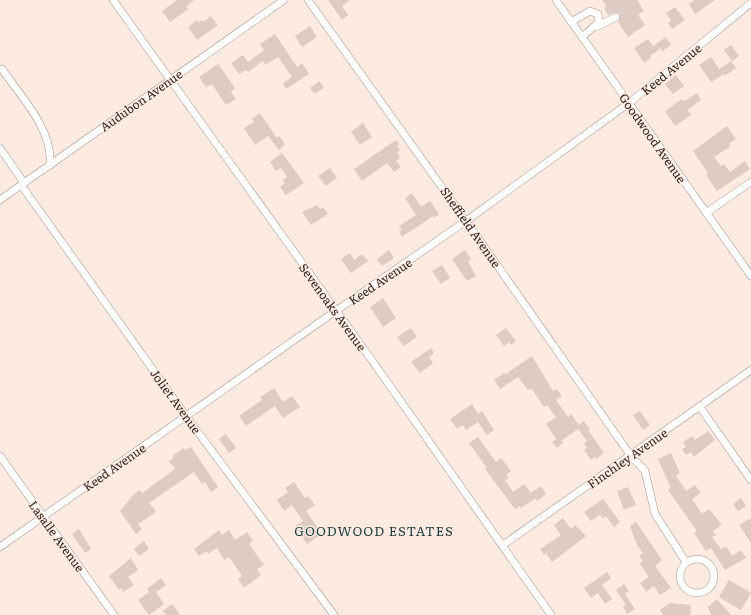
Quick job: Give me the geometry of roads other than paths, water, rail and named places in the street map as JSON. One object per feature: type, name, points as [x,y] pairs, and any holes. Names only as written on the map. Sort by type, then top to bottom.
[{"type":"street","name":"Sevenoaks Avenue","points":[[113,0],[503,545],[551,615]]},
{"type":"street","name":"Audubon Avenue","points":[[0,200],[284,0]]},
{"type":"street","name":"Sheffield Avenue","points":[[308,0],[631,456],[645,471],[655,514],[686,562]]},
{"type":"street","name":"Goodwood Avenue","points":[[556,0],[751,276]]},
{"type":"street","name":"Keed Avenue","points":[[0,547],[466,221],[629,103],[751,3]]},
{"type":"street","points":[[571,22],[590,10],[594,11],[599,18],[599,22],[595,27]]},
{"type":"street","points":[[582,37],[595,27],[616,17]]},
{"type":"street","points":[[2,69],[42,127],[50,154],[50,165]]},
{"type":"street","name":"Joliet Avenue","points":[[0,148],[23,184],[186,416],[334,615]]},
{"type":"street","points":[[706,213],[751,182]]},
{"type":"street","name":"Finchley Avenue","points":[[503,545],[751,370]]},
{"type":"street","points":[[700,407],[751,480]]},
{"type":"street","name":"Lasalle Avenue","points":[[0,456],[114,615]]},
{"type":"street","points":[[693,559],[701,559],[708,563],[712,569],[714,577],[712,584],[707,590],[700,594],[685,590],[681,584],[679,576],[681,568],[686,562],[693,559]]},
{"type":"district","name":"GOODWOOD ESTATES","points":[[374,530]]}]
